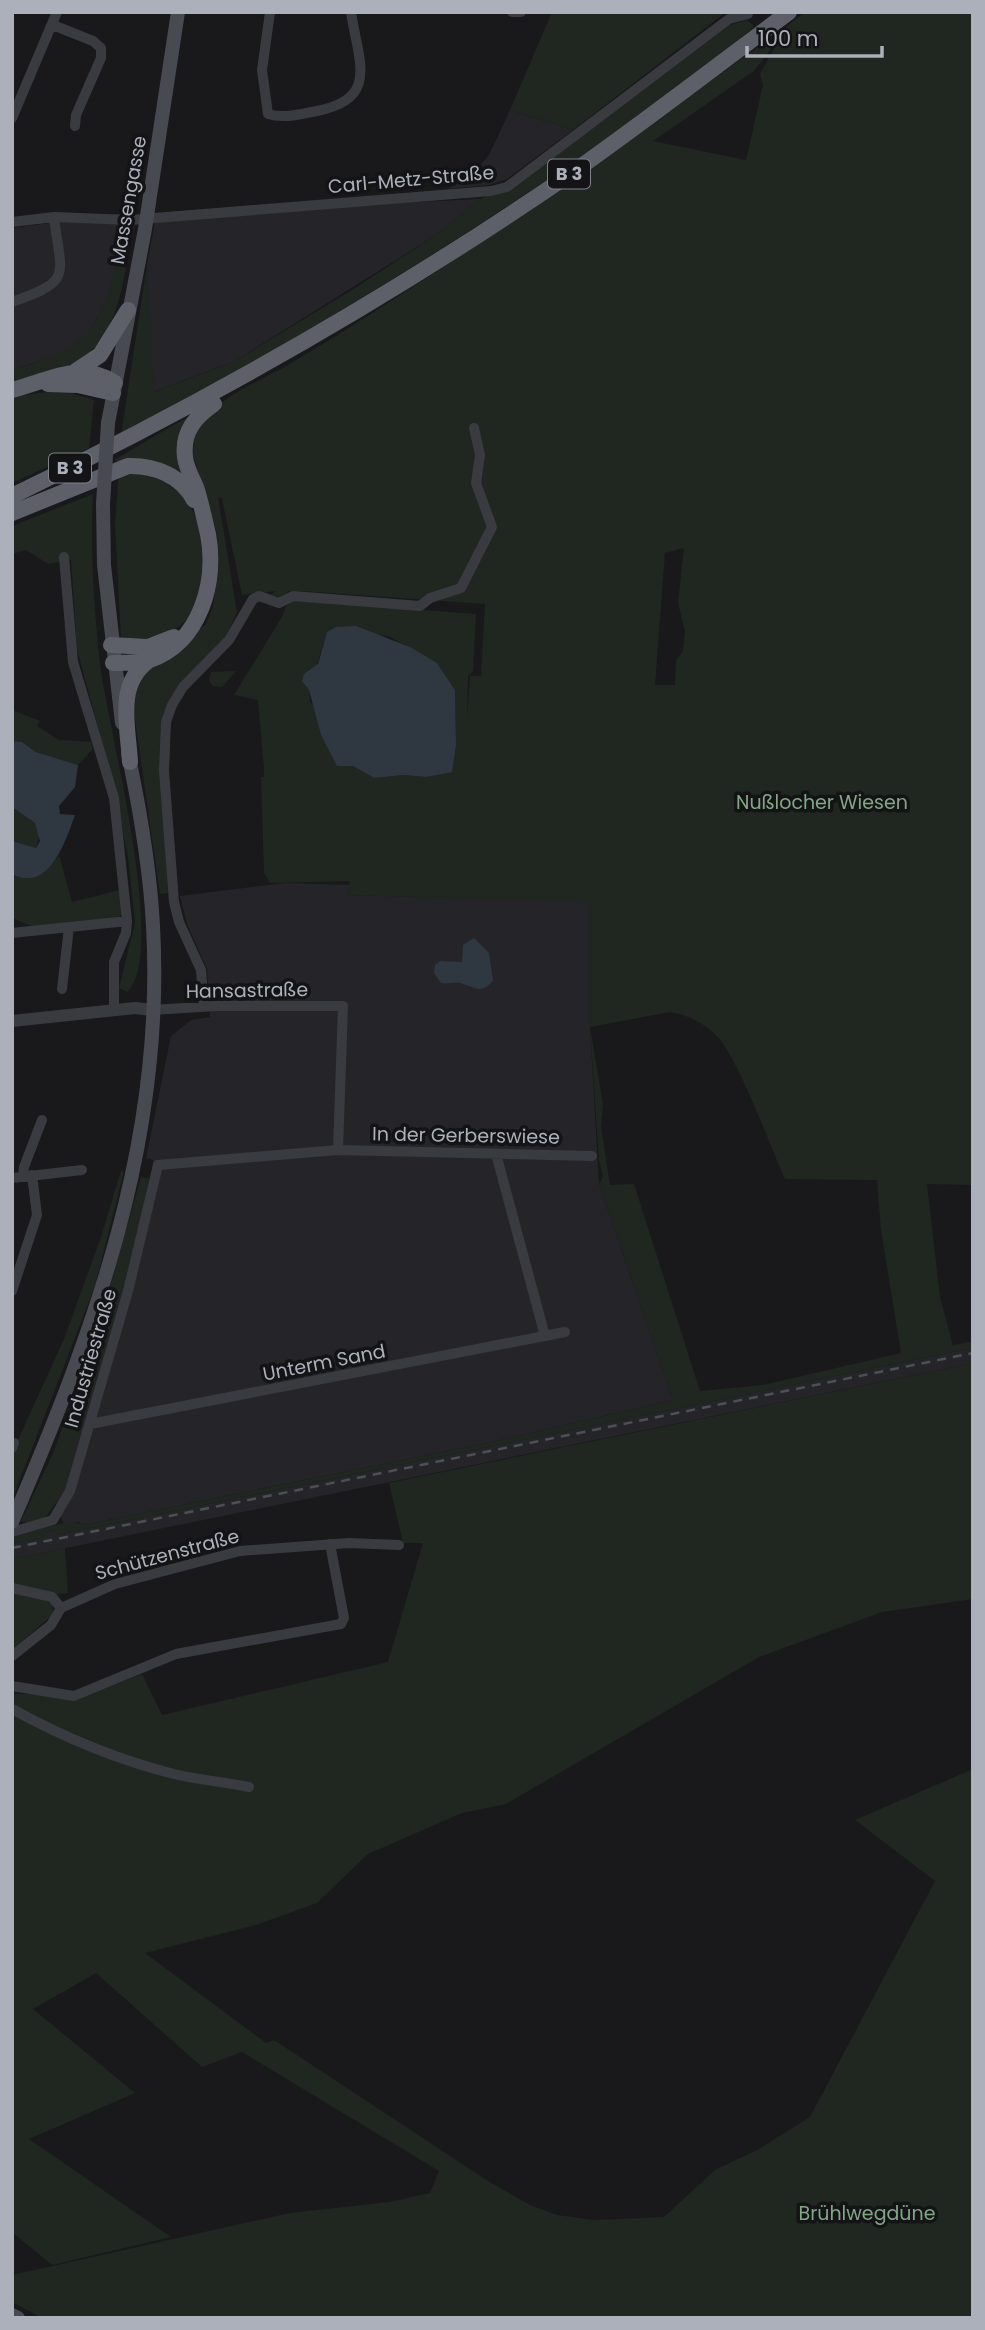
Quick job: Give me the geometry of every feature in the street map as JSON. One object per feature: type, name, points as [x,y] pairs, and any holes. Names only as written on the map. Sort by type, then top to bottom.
[{"type":"highway","name":"B 3","points":[[12,496],[230,386],[351,315],[577,169],[789,12]]},
{"type":"highway","points":[[12,390],[75,372],[100,355],[128,310]]},
{"type":"highway","points":[[75,372],[99,374],[114,388]]},
{"type":"highway","points":[[35,384],[114,388]]},
{"type":"highway","points":[[130,762],[127,694],[130,680],[149,660],[182,639],[204,603],[211,574],[205,521],[185,457],[187,438],[197,416],[218,401],[230,386]]},
{"type":"highway","points":[[12,513],[118,468],[141,466],[155,468],[184,485],[205,521]]},
{"type":"highway","points":[[111,646],[148,647],[191,626]]},
{"type":"highway","points":[[113,663],[149,660]]},
{"type":"main road","name":"Massengasse","points":[[111,646],[104,565],[103,504],[108,423],[146,218],[178,12]]},
{"type":"main road","points":[[14,1517],[69,1387],[115,1249],[142,1123],[152,1010],[152,905],[147,859],[111,646]]},
{"type":"main road","points":[[12,2315],[18,2318]]},
{"type":"street","points":[[12,118],[57,12]]},
{"type":"street","points":[[271,12],[262,70],[268,114],[279,118],[337,107],[354,97],[360,84],[351,12]]},
{"type":"street","name":"Carl-Metz-Straße","points":[[12,222],[54,217],[146,218],[469,194],[506,187],[729,19],[748,14]]},
{"type":"street","points":[[53,25],[93,41],[101,48],[101,58],[76,115],[75,126]]},
{"type":"street","points":[[12,302],[48,289],[57,282],[60,272],[54,217]]},
{"type":"street","points":[[204,1006],[201,970],[179,922],[174,902],[163,745],[172,705],[183,687],[221,649],[258,596],[279,603],[293,596],[420,606],[430,598],[461,588],[492,527],[476,483],[480,454],[474,428]]},
{"type":"street","points":[[64,557],[73,662],[114,798],[127,920],[114,962],[114,1011]]},
{"type":"street","points":[[12,933],[127,920]]},
{"type":"street","points":[[62,989],[69,927]]},
{"type":"street","name":"Hansastraße","points":[[152,1010],[204,1006],[343,1006],[338,1150]]},
{"type":"street","points":[[12,1021],[152,1010]]},
{"type":"street","points":[[12,1291],[37,1215],[24,1167],[42,1120]]},
{"type":"street","name":"In der Gerberswiese","points":[[162,1163],[338,1150],[592,1156]]},
{"type":"street","points":[[496,1154],[545,1336]]},
{"type":"street","name":"Industriestraße","points":[[12,1532],[47,1524],[56,1518],[70,1491],[128,1290],[155,1170],[162,1163]]},
{"type":"street","points":[[12,1178],[82,1170]]},
{"type":"street","name":"Unterm Sand","points":[[90,1424],[565,1332]]},
{"type":"street","points":[[12,1686],[74,1696],[176,1654],[341,1624],[344,1618],[330,1544]]},
{"type":"street","name":"Schützenstraße","points":[[12,1656],[51,1625],[61,1608],[115,1584],[240,1551],[330,1544],[399,1545]]},
{"type":"street","points":[[12,1588],[52,1597],[61,1608]]},
{"type":"street","points":[[12,1709],[69,1737],[128,1760],[174,1774],[249,1787]]},
{"type":"shaded area","points":[[510,110],[573,130],[507,179],[489,185],[447,189],[471,176],[489,155]]},
{"type":"shaded area","points":[[481,199],[436,235],[235,361],[153,392],[147,265],[155,221],[317,207]]},
{"type":"shaded area","points":[[136,212],[133,237],[121,251],[105,306],[85,338],[61,354],[12,370],[12,228]]},
{"type":"shaded area","points":[[356,626],[410,647],[437,663],[455,690],[456,744],[452,772],[426,777],[404,775],[374,778],[353,766],[337,766],[321,735],[309,690],[302,681],[304,674],[318,664],[327,632],[336,627]]},
{"type":"shaded area","points":[[12,741],[22,742],[36,752],[78,765],[75,787],[59,806],[60,814],[75,815],[71,826],[54,861],[46,871],[36,877],[25,878],[12,874],[12,841],[36,848],[40,841],[35,823],[12,807]]},
{"type":"shaded area","points":[[285,883],[349,885],[346,895],[590,901],[590,1027],[599,1184],[673,1400],[501,1440],[84,1525],[78,1522],[64,1525],[56,1504],[83,1423],[151,1179],[153,1160],[146,1158],[171,1036],[191,1020],[210,1017],[207,969],[187,924],[180,896]]},
{"type":"shaded area","points":[[474,938],[489,953],[493,981],[481,989],[460,983],[441,983],[434,973],[435,965],[440,961],[462,962],[463,945]]},
{"type":"shaded area","points":[[973,1348],[973,1363],[12,1559],[12,1544],[45,1537],[44,1533],[56,1530],[57,1535]]},
{"type":"green space","points":[[552,12],[726,12],[573,130],[510,110]]},
{"type":"green space","name":"Nußlocher Wiesen","points":[[805,12],[973,12],[973,1185],[927,1184],[940,1297],[953,1345],[973,1341],[973,1348],[57,1535],[55,1530],[45,1533],[45,1537],[12,1544],[12,1537],[59,1524],[84,1525],[501,1440],[673,1400],[599,1184],[603,1177],[599,1160],[590,1027],[590,902],[345,895],[350,881],[270,883],[264,873],[261,777],[264,777],[264,769],[258,700],[234,695],[282,617],[288,600],[476,614],[473,671],[468,676],[467,719],[470,676],[481,676],[485,604],[301,591],[289,591],[281,597],[270,595],[276,591],[242,595],[222,499],[218,497],[237,612],[227,634],[164,714],[160,745],[168,893],[160,894],[133,705],[139,679],[206,624],[213,607],[219,562],[216,530],[191,448],[195,433],[215,408],[409,290],[758,47],[767,45],[771,49],[754,71],[653,141],[746,160],[763,85],[760,74],[778,41],[776,35]],"holes":[[[684,548],[678,603],[685,631],[683,651],[676,660],[675,685],[655,685],[665,553]],[[356,626],[368,633],[390,637],[437,663],[455,690],[456,744],[426,777],[404,775],[374,778],[353,766],[342,766],[321,735],[314,706],[310,702],[309,690],[327,632]],[[670,1012],[700,1023],[724,1045],[749,1093],[785,1179],[877,1180],[881,1230],[901,1353],[763,1385],[700,1391],[634,1184],[610,1185],[601,1127],[603,1104],[590,1027]]]},
{"type":"green space","points":[[747,20],[754,26],[712,63],[645,113],[521,197],[352,304],[121,435],[147,265],[154,392],[235,361],[355,288],[436,235],[481,199],[532,173],[730,25]]},
{"type":"green space","points":[[131,240],[117,307],[102,338],[92,351],[64,370],[12,385],[12,370],[61,352],[85,335],[95,323],[103,308],[120,257]]},
{"type":"green space","points":[[61,390],[94,400],[89,448],[12,483],[12,397]]},
{"type":"green space","points":[[189,416],[190,487],[114,460]]},
{"type":"green space","points":[[119,472],[157,475],[176,488],[197,520],[203,540],[204,581],[199,600],[183,623],[167,633],[149,638],[121,640],[115,523]]},
{"type":"green space","points":[[93,494],[93,579],[100,664],[139,887],[141,933],[138,969],[127,992],[119,988],[135,923],[128,857],[109,768],[77,649],[71,560],[48,564],[26,550],[12,554],[12,526]]},
{"type":"green space","points":[[236,671],[222,687],[213,686],[209,681],[211,672]]},
{"type":"green space","points":[[12,710],[40,721],[37,726],[59,740],[91,742],[93,749],[78,765],[36,752],[22,742],[12,741]]},
{"type":"green space","points":[[12,807],[35,823],[40,833],[36,848],[12,841]]},
{"type":"green space","points":[[59,855],[72,902],[120,890],[122,916],[36,928],[12,918],[12,874],[26,877],[39,873]]},
{"type":"green space","points":[[121,1171],[124,1172],[95,1286],[12,1500],[12,1453],[64,1339],[101,1237]]},
{"type":"green space","points":[[141,1177],[151,1179],[144,1210],[65,1485],[44,1518],[28,1523],[21,1521],[54,1451],[97,1333]]},
{"type":"green space","name":"Brühlwegdüne","points":[[973,1363],[973,1599],[882,1612],[759,1657],[506,1804],[462,1813],[368,1854],[317,1903],[256,1925],[145,1953],[266,2043],[274,2040],[488,2181],[530,2205],[557,2215],[594,2220],[664,2217],[715,2170],[757,2150],[810,2117],[935,1881],[855,1820],[973,1769],[973,2318],[42,2318],[12,2302],[12,2275],[290,2213],[389,2202],[430,2193],[439,2171],[242,2052],[202,2067],[96,1973],[33,2009],[135,2093],[29,2139],[171,2237],[52,2265],[12,2232],[12,1694],[89,1695],[142,1674],[162,1715],[388,1662],[423,1543],[403,1543],[389,1483]]},
{"type":"green space","points":[[65,1548],[68,1593],[58,1594],[52,1603],[53,1614],[12,1650],[12,1559]]},
{"type":"railway","points":[[12,1548],[973,1353]]}]
